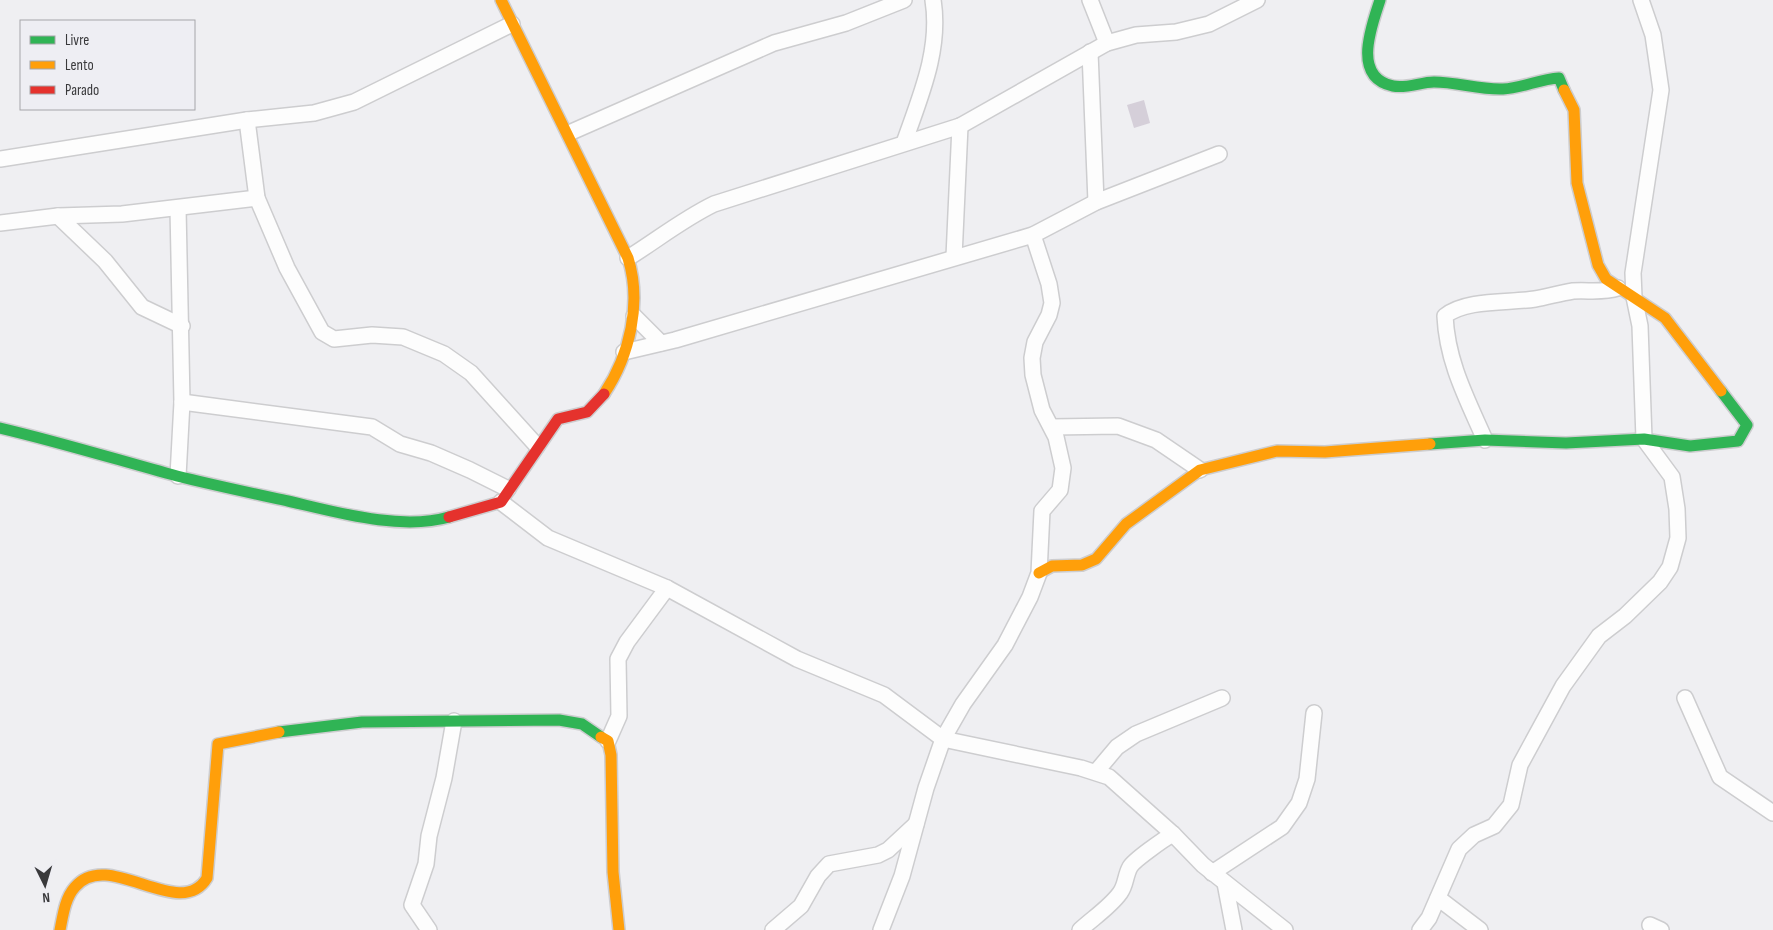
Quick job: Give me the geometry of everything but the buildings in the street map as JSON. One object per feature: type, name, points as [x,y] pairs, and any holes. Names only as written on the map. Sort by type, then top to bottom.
[{"type":"street","points":[[0,428],[48,439],[178,476],[324,509],[403,521],[429,523],[505,496],[537,446],[558,419],[586,413],[593,408],[617,372],[634,316],[636,287],[628,258],[569,133],[501,0]]},
{"type":"street","points":[[569,133],[765,46],[846,24],[904,0]]},
{"type":"street","points":[[904,144],[931,62],[935,34],[933,0]]},
{"type":"street","points":[[1090,0],[1107,43]]},
{"type":"street","points":[[628,258],[664,236],[690,216],[714,204],[960,126],[1107,43],[1136,35],[1176,32],[1209,24],[1257,0]]},
{"type":"street","points":[[1039,573],[1052,566],[1082,566],[1096,559],[1126,524],[1200,470],[1277,451],[1325,452],[1485,440],[1566,443],[1644,439],[1690,446],[1738,441],[1747,425],[1665,318],[1606,279],[1598,265],[1577,183],[1574,110],[1559,78],[1545,79],[1520,88],[1503,89],[1482,88],[1448,82],[1392,86],[1378,79],[1370,66],[1367,43],[1380,0]]},
{"type":"street","points":[[1420,930],[1430,918],[1460,849],[1474,835],[1494,826],[1512,805],[1520,765],[1563,686],[1599,636],[1625,616],[1660,582],[1670,566],[1678,538],[1677,509],[1672,477],[1644,439],[1640,326],[1634,297],[1633,273],[1661,90],[1655,45],[1641,0]]},
{"type":"street","points":[[0,159],[247,120],[314,113],[354,102],[512,24]]},
{"type":"street","points":[[1090,52],[1096,202]]},
{"type":"street","points":[[247,120],[257,198],[286,268],[322,332],[334,339],[372,335],[403,337],[444,354],[471,373],[537,446]]},
{"type":"street","points":[[954,257],[960,126]]},
{"type":"street","points":[[624,352],[661,343],[1033,235],[1096,202],[1219,154]]},
{"type":"street","points":[[0,223],[58,216],[122,214],[257,198]]},
{"type":"street","points":[[178,208],[182,326],[182,402],[178,476]]},
{"type":"street","points":[[58,216],[105,261],[142,307],[182,326]]},
{"type":"street","points":[[880,930],[902,876],[926,788],[943,739],[963,704],[1005,645],[1030,597],[1039,573],[1042,511],[1060,490],[1063,468],[1056,437],[1042,410],[1033,375],[1032,358],[1035,342],[1052,303],[1049,284],[1033,235]]},
{"type":"street","points":[[1485,440],[1451,360],[1446,340],[1445,316],[1452,310],[1479,304],[1534,299],[1573,291],[1606,292],[1618,288]]},
{"type":"street","points":[[634,316],[661,343]]},
{"type":"street","points":[[182,402],[372,427],[400,444],[431,453],[470,470],[505,496],[548,538],[667,588],[797,659],[884,695],[943,739],[1096,772],[1110,777],[1173,834],[1212,873],[1285,930]]},
{"type":"street","points":[[1052,428],[1118,426],[1156,440],[1200,470]]},
{"type":"street","points":[[619,930],[613,872],[611,755],[608,741],[619,716],[618,659],[627,642],[667,588]]},
{"type":"street","points":[[1096,772],[1117,747],[1136,734],[1222,698]]},
{"type":"street","points":[[1685,698],[1720,777],[1773,813]]},
{"type":"street","points":[[1212,873],[1282,827],[1299,803],[1306,779],[1314,713]]},
{"type":"street","points":[[60,930],[70,894],[80,881],[92,876],[108,876],[178,894],[191,894],[201,889],[207,878],[218,744],[264,734],[362,722],[559,720],[582,724],[608,741]]},
{"type":"street","points":[[429,930],[412,905],[426,864],[429,836],[444,778],[454,721]]},
{"type":"street","points":[[773,930],[801,906],[818,876],[829,864],[878,855],[888,850],[918,821]]},
{"type":"street","points":[[1080,930],[1120,894],[1125,886],[1130,867],[1134,862],[1158,842],[1173,834]]},
{"type":"street","points":[[1225,883],[1234,930]]},
{"type":"street","points":[[1438,898],[1480,930]]},
{"type":"traffic: fast","points":[[1380,0],[1368,49],[1368,61],[1372,72],[1380,81],[1398,87],[1434,82],[1503,89],[1559,78],[1564,90]]},
{"type":"traffic: fast","points":[[1430,444],[1485,440],[1566,443],[1644,439],[1690,446],[1738,441],[1747,425],[1721,391]]},
{"type":"traffic: fast","points":[[0,428],[177,476],[347,515],[410,522],[430,521],[449,517]]},
{"type":"traffic: fast","points":[[279,732],[362,722],[559,720],[582,724],[601,737]]},
{"type":"traffic: slow","points":[[501,0],[628,258],[634,293],[631,328],[621,363],[604,394]]},
{"type":"traffic: slow","points":[[1564,90],[1574,110],[1577,183],[1598,265],[1606,279],[1665,318],[1721,391]]},
{"type":"traffic: slow","points":[[1039,573],[1052,566],[1082,565],[1096,559],[1126,524],[1200,470],[1277,451],[1325,452],[1430,444]]},
{"type":"traffic: slow","points":[[60,930],[69,896],[75,887],[89,877],[106,875],[124,878],[162,890],[180,893],[195,890],[207,878],[218,744],[279,732]]},
{"type":"traffic: slow","points":[[601,737],[608,741],[611,755],[613,872],[619,930]]},
{"type":"traffic: jam","points":[[449,517],[501,502],[558,419],[587,412],[604,394]]}]
